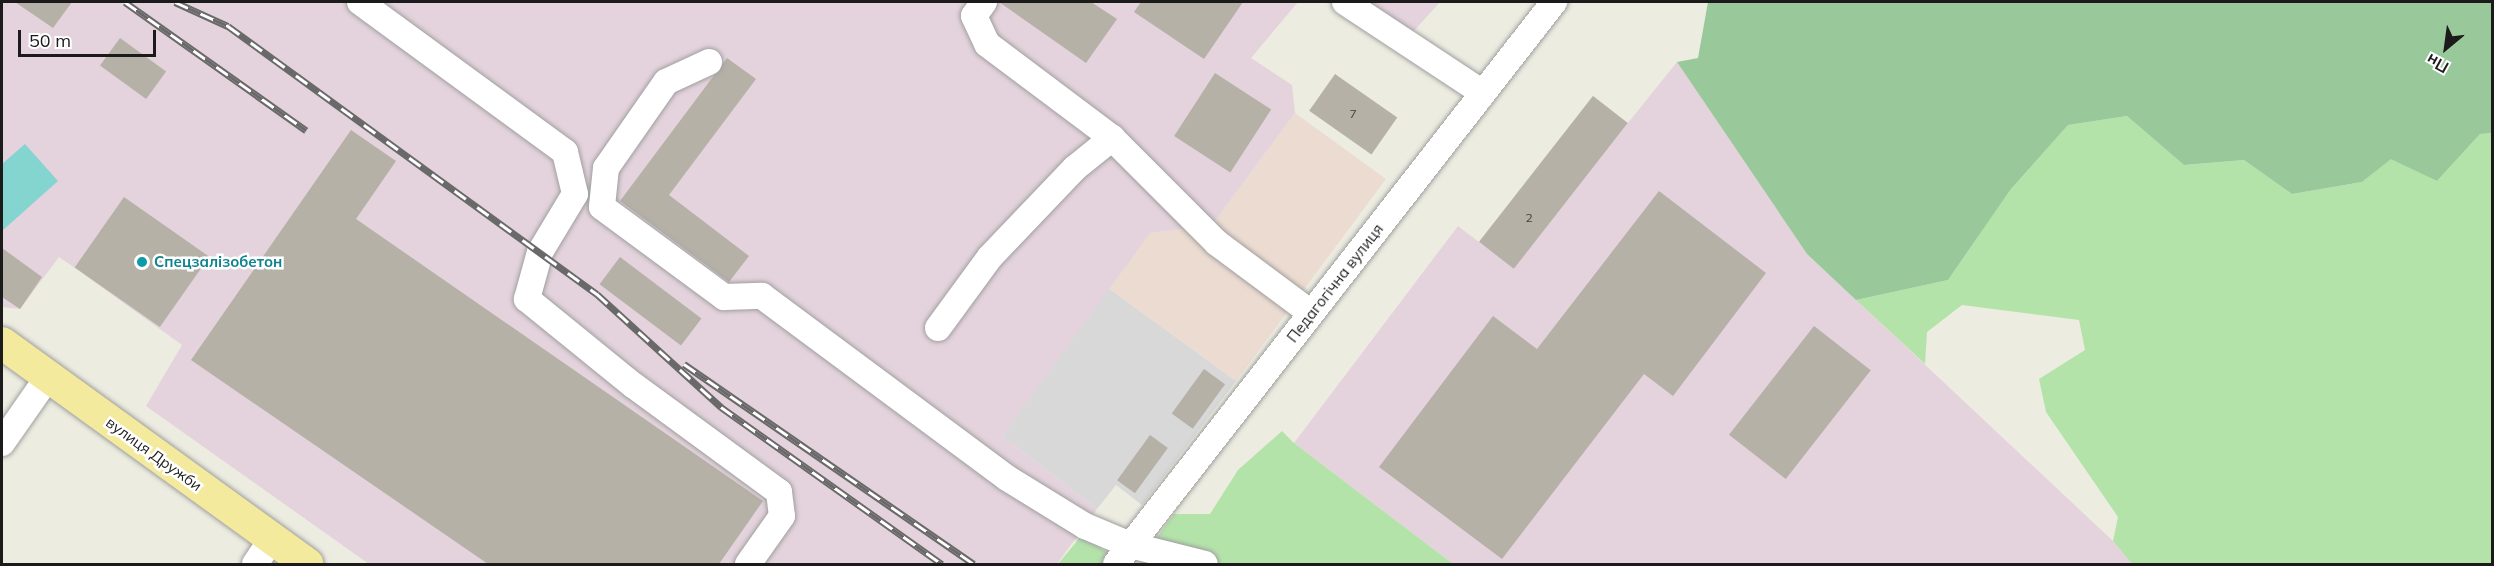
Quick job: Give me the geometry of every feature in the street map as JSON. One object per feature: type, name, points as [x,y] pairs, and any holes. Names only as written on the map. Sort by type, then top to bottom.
[{"type":"main road","name":"вулиця Дружби","points":[[2,343],[48,377],[263,552],[307,564]]},
{"type":"street","points":[[360,2],[565,152],[575,194],[540,252],[527,299],[633,385],[779,492],[782,516],[748,564]]},
{"type":"street","points":[[984,2],[974,16],[987,44],[1112,138],[1217,243],[1311,313]]},
{"type":"street","points":[[1345,2],[1483,93]]},
{"type":"street","name":"Педагогічна вулиця","points":[[1123,555],[1554,2]]},
{"type":"street","points":[[709,62],[666,82],[606,168],[602,207],[724,297],[762,296],[1007,478],[1085,526],[1123,555],[1205,564]]},
{"type":"street","points":[[938,328],[990,257],[1075,168],[1112,138]]},
{"type":"street","points":[[2,443],[48,377]]},
{"type":"shaded area","points":[[2,2],[1298,2],[1251,58],[1292,85],[1295,113],[1212,225],[1150,233],[1002,436],[1097,509],[1057,564],[369,564],[146,406],[182,345],[75,268],[59,257],[20,309],[2,307]]},
{"type":"shaded area","points":[[1365,2],[1440,2],[1413,32]]},
{"type":"shaded area","points":[[1677,62],[1807,254],[2113,541],[2132,564],[1453,564],[1294,443],[1458,226],[1479,242],[1593,96],[1628,123]]},
{"type":"shaded area","points":[[1295,113],[1386,179],[1236,381],[1107,287],[1150,233],[1212,225]]},
{"type":"shaded area","points":[[25,144],[58,181],[2,231],[2,164]]},
{"type":"shaded area","points":[[1107,287],[1236,381],[1142,505],[1116,485],[1097,509],[1002,436]]},
{"type":"green space","points":[[1708,2],[2492,2],[2492,133],[2480,134],[2437,181],[2391,159],[2362,182],[2292,194],[2244,160],[2184,165],[2127,116],[2068,125],[2011,189],[1948,280],[1856,300],[1807,254],[1677,62],[1698,58]]},
{"type":"green space","points":[[2127,116],[2184,165],[2244,160],[2292,194],[2362,182],[2391,158],[2437,181],[2480,134],[2492,133],[2492,564],[2132,564],[2113,541],[2118,517],[2046,412],[2039,379],[2085,350],[2079,320],[1962,305],[1927,332],[1925,364],[1856,300],[1948,280],[2011,189],[2068,125]]},
{"type":"green space","points":[[1282,431],[1294,443],[1453,564],[1138,564],[1174,514],[1210,514],[1238,470]]},
{"type":"green space","points":[[1082,535],[1123,564],[1058,564]]},
{"type":"building","points":[[15,2],[72,2],[53,28]]},
{"type":"building","points":[[999,2],[1091,2],[1117,19],[1086,63]]},
{"type":"building","points":[[1141,2],[1243,2],[1204,59],[1134,12]]},
{"type":"building","points":[[120,38],[166,72],[146,99],[100,66]]},
{"type":"building","points":[[727,58],[756,79],[669,195],[749,256],[729,282],[620,201]]},
{"type":"building","points":[[1215,73],[1271,109],[1230,172],[1174,136]]},
{"type":"building","points":[[1335,74],[1397,118],[1371,154],[1309,111]]},
{"type":"building","points":[[1593,96],[1628,123],[1514,269],[1479,242]]},
{"type":"building","points":[[351,130],[396,161],[356,219],[763,501],[719,564],[488,564],[191,360]]},
{"type":"building","points":[[1659,191],[1766,273],[1673,396],[1644,374],[1502,559],[1379,467],[1493,316],[1537,349]]},
{"type":"building","name":"Спецзалізобетон","points":[[124,197],[209,257],[160,327],[75,267]]},
{"type":"building","points":[[2,248],[42,277],[20,309],[2,297]]},
{"type":"building","points":[[620,257],[701,318],[681,346],[600,284]]},
{"type":"building","points":[[1814,326],[1871,370],[1786,479],[1729,435]]},
{"type":"building","points":[[1204,369],[1225,384],[1193,429],[1172,413]]},
{"type":"building","points":[[1150,435],[1168,448],[1135,493],[1117,480]]},
{"type":"railway","points":[[125,2],[306,130]]},
{"type":"railway","points":[[175,2],[228,26],[597,294],[721,407],[942,564]]},
{"type":"railway","points":[[684,364],[974,564]]},
{"type":"place","name":"Спецзалізобетон","points":[[142,262]]}]
